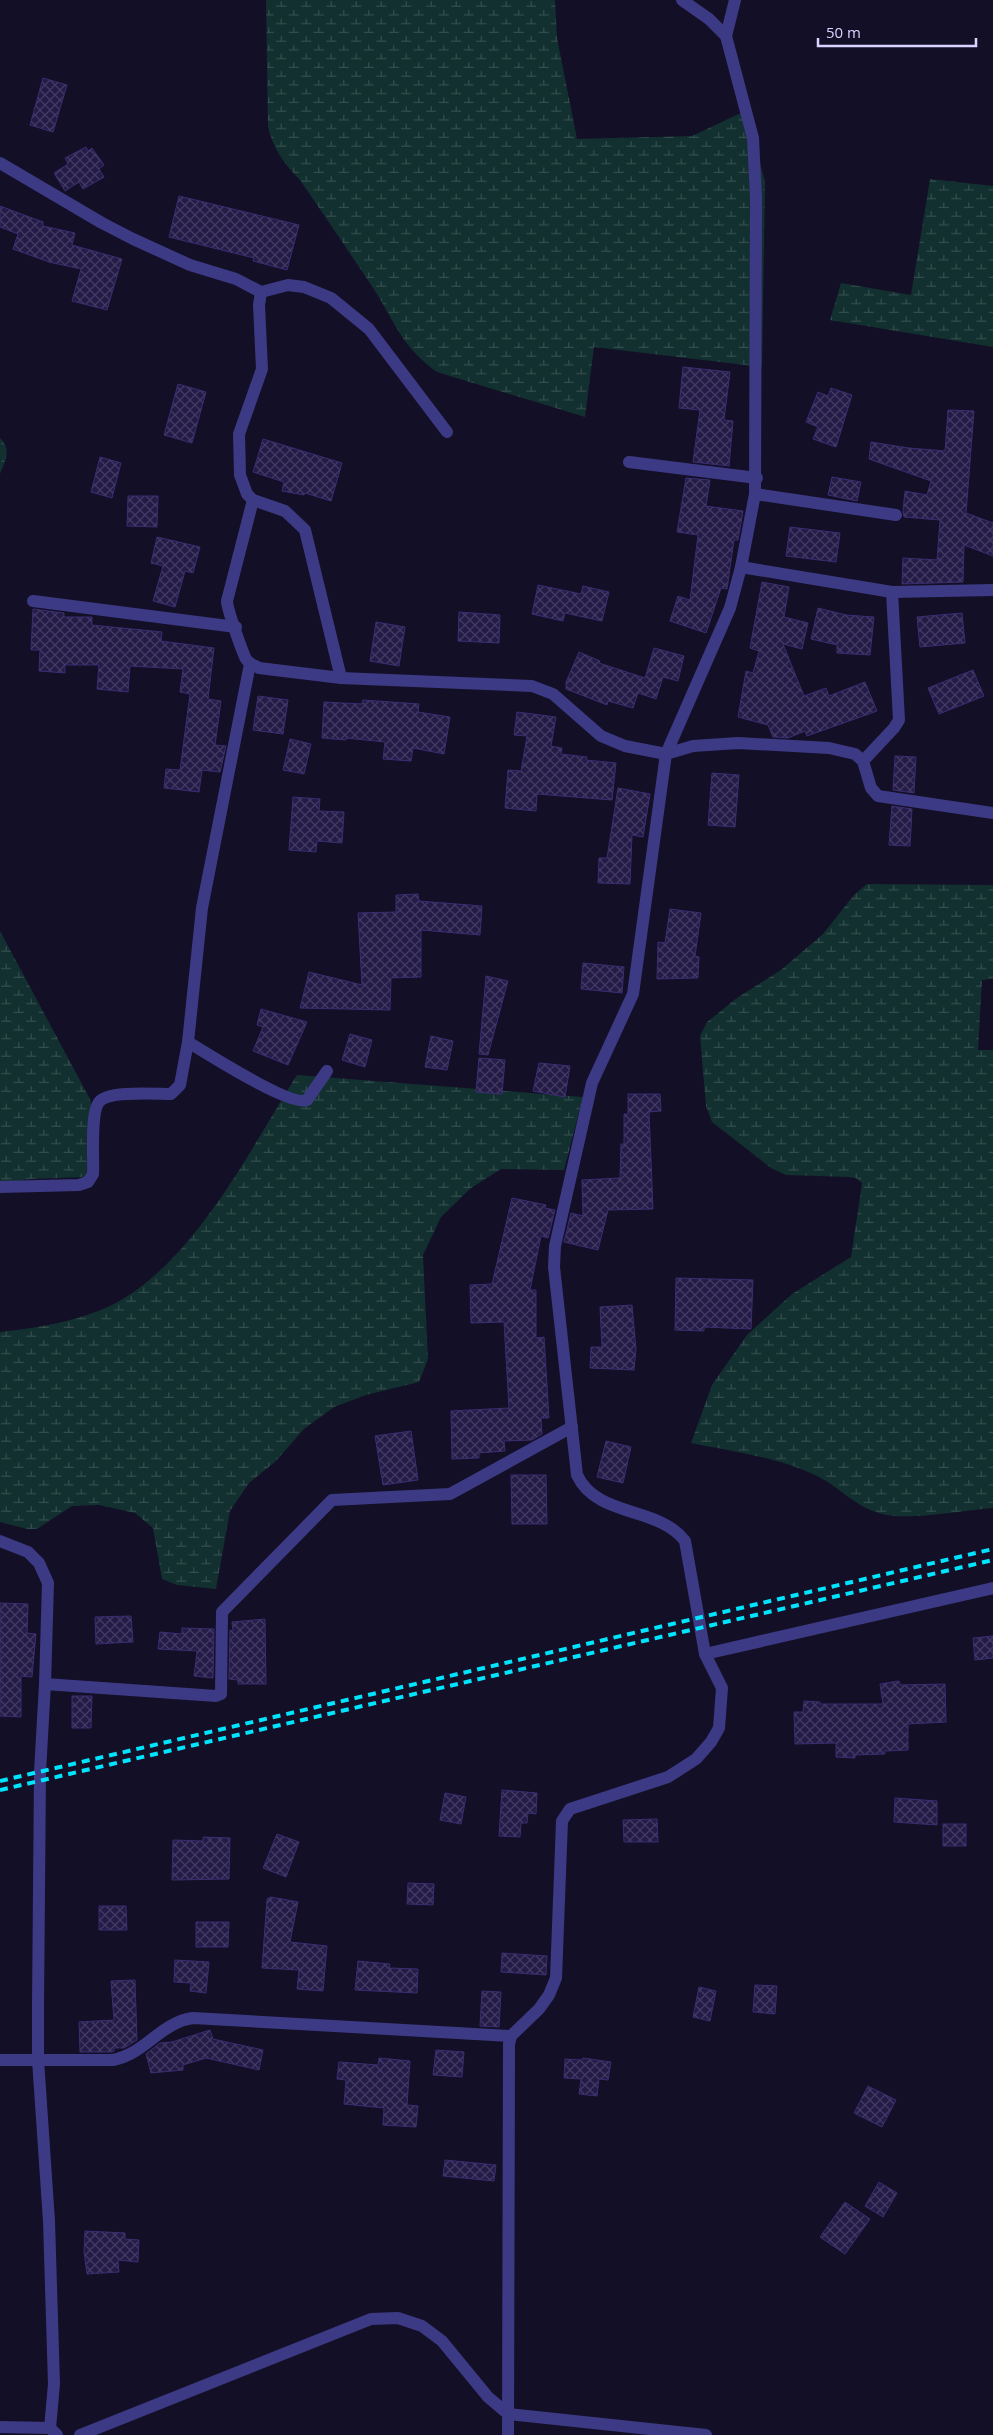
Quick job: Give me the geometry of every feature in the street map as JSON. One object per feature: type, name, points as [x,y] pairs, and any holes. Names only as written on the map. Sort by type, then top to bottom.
[{"type":"street","points":[[682,0],[709,19],[726,36]]},
{"type":"street","points":[[508,2435],[511,2036],[544,2002],[556,1978],[562,1821],[570,1809],[668,1777],[696,1759],[711,1742],[719,1728],[722,1688],[704,1654],[686,1541],[679,1532],[594,1498],[583,1487],[577,1476],[554,1267],[555,1246],[592,1084],[632,994],[666,754],[730,608],[742,567],[755,494],[757,478],[754,426],[756,198],[753,138],[726,36],[734,0]]},
{"type":"street","points":[[0,163],[125,235],[190,265],[236,279],[261,292],[288,285],[304,287],[330,298],[369,329],[446,432]]},
{"type":"street","points":[[261,292],[259,305],[262,369],[239,434],[240,475],[247,494],[253,500],[285,510],[305,530],[341,678]]},
{"type":"street","points":[[629,462],[757,478]]},
{"type":"street","points":[[755,494],[896,516]]},
{"type":"street","points":[[253,500],[227,601],[227,610],[236,627],[246,658],[250,664],[259,668],[341,678],[532,686],[553,694],[601,736],[625,746],[666,754],[693,746],[738,743],[829,748],[854,754],[863,761],[871,788],[878,796],[993,813]]},
{"type":"street","points":[[742,567],[892,592],[993,590]]},
{"type":"street","points":[[863,761],[894,728],[899,720],[892,592]]},
{"type":"street","points":[[33,601],[236,627]]},
{"type":"street","points":[[0,1187],[79,1186],[88,1182],[93,1174],[95,1111],[100,1101],[111,1095],[171,1094],[180,1086],[188,1042],[202,908],[250,664]]},
{"type":"street","points":[[188,1042],[257,1083],[298,1102],[307,1100],[327,1071]]},
{"type":"street","points":[[46,1684],[216,1696],[221,1694],[222,1612],[332,1500],[450,1494],[572,1427]]},
{"type":"street","points":[[0,1541],[28,1552],[44,1572],[48,1596],[46,1684],[40,1772],[38,2060],[49,2221],[54,2431],[0,2427]]},
{"type":"street","points":[[704,1654],[993,1588]]},
{"type":"street","points":[[0,2060],[113,2060],[125,2058],[173,2024],[193,2018],[511,2036]]},
{"type":"street","points":[[80,2435],[371,2319],[398,2318],[422,2326],[442,2341],[488,2397],[508,2414],[706,2435]]},
{"type":"green space","points":[[266,0],[555,0],[557,38],[577,139],[692,136],[745,111],[765,181],[762,367],[594,347],[585,417],[437,372],[416,354],[402,337],[368,280],[300,180],[284,162],[276,149],[268,127]]},
{"type":"green space","points":[[930,179],[993,186],[993,347],[830,320],[841,283],[911,295]]},
{"type":"green space","points":[[0,438],[4,442],[7,451],[0,474]]},
{"type":"green space","points":[[867,884],[993,885],[993,979],[982,980],[978,1050],[993,1050],[993,1508],[921,1516],[882,1514],[864,1507],[817,1476],[787,1464],[691,1443],[712,1385],[747,1335],[792,1294],[851,1257],[862,1183],[856,1178],[849,1177],[786,1175],[771,1168],[712,1122],[706,1106],[700,1036],[707,1022],[737,998],[781,970],[823,934],[854,895]]},
{"type":"green space","points":[[0,931],[90,1099],[99,1143],[85,1177],[30,1179],[0,1184]]},
{"type":"green space","points":[[297,1075],[583,1097],[564,1170],[501,1169],[471,1188],[441,1217],[423,1255],[428,1359],[419,1382],[366,1395],[334,1407],[304,1429],[276,1461],[249,1483],[230,1511],[216,1589],[177,1585],[162,1579],[153,1528],[135,1513],[99,1505],[72,1506],[37,1529],[27,1529],[0,1522],[0,1332],[43,1326],[87,1315],[114,1304],[143,1285],[170,1261],[195,1233],[218,1202]]},
{"type":"building","points":[[43,78],[67,85],[53,132],[30,125]]},
{"type":"building","points":[[86,147],[88,151],[92,148],[104,165],[99,169],[104,177],[83,189],[79,182],[65,191],[54,173],[68,164],[65,158]]},
{"type":"building","points":[[179,196],[299,225],[287,270],[253,261],[254,258],[169,237]]},
{"type":"building","points":[[0,206],[43,222],[43,226],[75,233],[72,245],[122,259],[107,310],[72,301],[81,269],[49,262],[13,249],[18,234],[0,227]]},
{"type":"building","points":[[683,367],[730,372],[724,420],[733,421],[729,466],[693,462],[700,410],[679,408]]},
{"type":"building","points":[[178,384],[206,392],[192,443],[164,435]]},
{"type":"building","points":[[831,388],[852,395],[836,447],[813,439],[818,427],[806,422],[818,392],[828,396]]},
{"type":"building","points":[[948,410],[974,411],[966,513],[993,523],[993,556],[964,545],[963,582],[902,584],[903,558],[937,560],[940,520],[904,517],[905,491],[927,495],[931,481],[869,459],[871,442],[945,451]]},
{"type":"building","points":[[263,439],[342,463],[331,501],[305,493],[304,495],[282,491],[284,482],[253,472]]},
{"type":"building","points":[[100,457],[121,463],[112,498],[91,492]]},
{"type":"building","points":[[832,477],[861,482],[857,501],[828,495]]},
{"type":"building","points":[[686,478],[710,480],[706,506],[743,511],[738,540],[734,540],[727,589],[721,588],[706,633],[670,621],[678,596],[690,600],[698,535],[677,532]]},
{"type":"building","points":[[128,496],[158,496],[157,527],[127,526]]},
{"type":"building","points":[[790,527],[840,533],[836,562],[786,556]]},
{"type":"building","points":[[157,537],[200,547],[193,573],[185,571],[175,607],[153,601],[163,566],[151,563]]},
{"type":"building","points":[[762,582],[789,587],[784,617],[808,623],[802,649],[783,644],[804,696],[826,688],[829,696],[865,682],[877,711],[807,736],[805,731],[788,738],[773,737],[768,725],[738,717],[746,671],[753,673],[759,651],[750,648]]},
{"type":"building","points":[[538,585],[581,594],[583,586],[609,592],[602,621],[565,613],[563,621],[532,614]]},
{"type":"building","points":[[818,608],[846,615],[874,617],[870,655],[837,653],[837,645],[811,639]]},
{"type":"building","points":[[33,609],[64,613],[64,617],[92,617],[92,625],[162,632],[161,641],[214,648],[208,699],[221,701],[215,745],[226,746],[220,772],[202,770],[199,792],[164,788],[166,769],[180,770],[190,694],[180,692],[183,669],[130,666],[128,692],[97,689],[99,665],[65,665],[65,673],[39,671],[40,650],[31,650]]},
{"type":"building","points":[[459,612],[500,615],[499,643],[458,641]]},
{"type":"building","points":[[962,613],[965,643],[920,647],[917,617]]},
{"type":"building","points":[[376,622],[405,627],[399,666],[370,661]]},
{"type":"building","points":[[654,648],[684,656],[678,681],[663,677],[656,699],[638,693],[633,708],[608,701],[607,705],[566,689],[566,682],[579,652],[600,661],[599,663],[645,678]]},
{"type":"building","points":[[973,670],[984,696],[939,714],[928,688]]},
{"type":"building","points":[[258,696],[288,700],[283,734],[253,730]]},
{"type":"building","points":[[363,700],[419,704],[418,712],[450,717],[444,754],[413,748],[411,761],[383,759],[385,742],[346,738],[346,740],[322,738],[324,702],[362,704]]},
{"type":"building","points":[[517,712],[556,717],[551,746],[562,748],[561,754],[587,757],[586,760],[616,763],[612,800],[537,794],[536,811],[505,808],[508,770],[521,771],[527,736],[514,735]]},
{"type":"building","points":[[290,739],[311,744],[304,774],[283,770]]},
{"type":"building","points":[[895,756],[916,757],[914,793],[893,790]]},
{"type":"building","points":[[712,773],[739,775],[735,827],[708,825]]},
{"type":"building","points":[[618,788],[650,794],[643,837],[632,835],[630,884],[598,883],[599,858],[607,858]]},
{"type":"building","points":[[293,797],[320,799],[319,811],[344,812],[342,843],[317,841],[316,852],[289,850]]},
{"type":"building","points":[[892,806],[912,809],[910,846],[889,845]]},
{"type":"building","points":[[418,894],[419,901],[482,906],[480,935],[421,930],[421,977],[391,978],[390,1010],[300,1008],[309,972],[362,985],[358,913],[396,912],[396,895]]},
{"type":"building","points":[[670,909],[701,913],[695,956],[699,957],[698,978],[657,979],[658,942],[665,943]]},
{"type":"building","points":[[583,963],[624,967],[622,993],[581,989]]},
{"type":"building","points":[[486,976],[508,981],[488,1055],[479,1054]]},
{"type":"building","points":[[261,1009],[307,1022],[288,1065],[253,1051],[263,1027],[257,1025]]},
{"type":"building","points":[[350,1034],[372,1040],[365,1067],[342,1060]]},
{"type":"building","points":[[431,1036],[453,1041],[447,1070],[425,1067]]},
{"type":"building","points":[[479,1058],[505,1060],[502,1094],[476,1092]]},
{"type":"building","points":[[539,1063],[570,1066],[565,1097],[533,1091]]},
{"type":"building","points":[[628,1094],[660,1094],[661,1111],[649,1112],[653,1209],[608,1210],[598,1250],[564,1242],[571,1213],[583,1216],[582,1180],[620,1178],[621,1144],[624,1144],[624,1114],[628,1114]]},
{"type":"building","points":[[512,1198],[546,1205],[545,1208],[555,1210],[548,1238],[541,1236],[530,1290],[536,1290],[536,1338],[544,1337],[549,1418],[541,1418],[542,1434],[532,1440],[504,1441],[505,1451],[479,1453],[479,1458],[452,1459],[451,1411],[509,1408],[504,1322],[471,1323],[470,1285],[492,1284]]},
{"type":"building","points":[[676,1278],[753,1280],[751,1329],[704,1327],[704,1331],[675,1330]]},
{"type":"building","points":[[632,1305],[636,1349],[634,1370],[590,1368],[591,1347],[602,1347],[600,1307]]},
{"type":"building","points":[[411,1431],[418,1480],[383,1485],[375,1436]]},
{"type":"building","points":[[606,1441],[631,1447],[623,1483],[597,1477]]},
{"type":"building","points":[[511,1475],[546,1475],[547,1524],[512,1524]]},
{"type":"building","points":[[0,1603],[28,1604],[27,1633],[36,1634],[32,1677],[21,1676],[21,1717],[0,1716]]},
{"type":"building","points":[[131,1616],[133,1642],[96,1644],[95,1617]]},
{"type":"building","points":[[265,1619],[266,1684],[238,1684],[238,1680],[229,1679],[230,1630],[233,1631],[232,1622]]},
{"type":"building","points":[[182,1628],[214,1629],[213,1678],[194,1676],[197,1651],[158,1649],[160,1632],[182,1634]]},
{"type":"building","points":[[993,1636],[993,1658],[975,1660],[973,1638]]},
{"type":"building","points":[[899,1681],[900,1685],[945,1684],[946,1722],[908,1724],[908,1750],[885,1751],[885,1754],[855,1755],[855,1758],[836,1757],[836,1743],[795,1744],[794,1712],[803,1712],[804,1701],[820,1702],[820,1704],[883,1704],[880,1684]]},
{"type":"building","points":[[72,1696],[92,1696],[91,1728],[72,1728]]},
{"type":"building","points":[[502,1790],[537,1793],[536,1814],[528,1813],[527,1823],[521,1823],[520,1837],[499,1836]]},
{"type":"building","points":[[445,1793],[466,1797],[461,1824],[440,1820]]},
{"type":"building","points":[[895,1798],[937,1801],[937,1825],[894,1822]]},
{"type":"building","points":[[657,1819],[658,1842],[624,1842],[623,1820]]},
{"type":"building","points":[[943,1824],[966,1824],[966,1846],[943,1846]]},
{"type":"building","points":[[277,1834],[299,1842],[286,1877],[263,1868]]},
{"type":"building","points":[[203,1837],[230,1838],[229,1879],[172,1880],[173,1840],[203,1841]]},
{"type":"building","points":[[408,1883],[434,1884],[433,1905],[407,1904]]},
{"type":"building","points":[[271,1897],[298,1902],[290,1942],[327,1946],[323,1991],[297,1989],[299,1970],[262,1968],[267,1899]]},
{"type":"building","points":[[99,1906],[126,1906],[127,1930],[99,1930]]},
{"type":"building","points":[[196,1922],[229,1922],[228,1947],[196,1947]]},
{"type":"building","points":[[502,1953],[547,1956],[546,1975],[501,1972]]},
{"type":"building","points":[[175,1960],[209,1962],[206,1993],[190,1991],[191,1983],[174,1982]]},
{"type":"building","points":[[358,1961],[390,1964],[389,1968],[418,1969],[417,1993],[355,1990]]},
{"type":"building","points":[[135,1980],[137,2040],[124,2048],[114,2048],[112,2052],[80,2052],[79,2022],[114,2020],[111,1981]]},
{"type":"building","points":[[755,1985],[777,1986],[775,2014],[753,2012]]},
{"type":"building","points":[[699,1987],[716,1991],[710,2021],[693,2017]]},
{"type":"building","points":[[482,1991],[501,1992],[499,2027],[480,2026]]},
{"type":"building","points":[[210,2030],[213,2039],[263,2050],[259,2070],[206,2058],[183,2065],[183,2070],[151,2073],[146,2054],[160,2043],[172,2042]]},
{"type":"building","points":[[436,2050],[464,2052],[462,2077],[433,2075]]},
{"type":"building","points":[[379,2058],[410,2061],[407,2105],[418,2106],[416,2127],[383,2125],[384,2108],[344,2104],[346,2080],[337,2079],[339,2062],[378,2065]]},
{"type":"building","points":[[583,2058],[611,2062],[608,2080],[599,2079],[597,2096],[579,2094],[581,2079],[564,2078],[565,2059],[582,2060]]},
{"type":"building","points":[[868,2086],[896,2100],[882,2127],[854,2113]]},
{"type":"building","points":[[445,2160],[496,2165],[494,2181],[443,2176]]},
{"type":"building","points":[[879,2182],[897,2193],[883,2217],[865,2206]]},
{"type":"building","points":[[845,2202],[870,2219],[845,2254],[820,2237]]},
{"type":"building","points":[[85,2231],[125,2233],[125,2239],[139,2240],[138,2262],[118,2260],[119,2272],[87,2274],[84,2252]]},
{"type":"railway","points":[[0,1781],[993,1549]]},
{"type":"railway","points":[[0,1790],[993,1560]]}]
